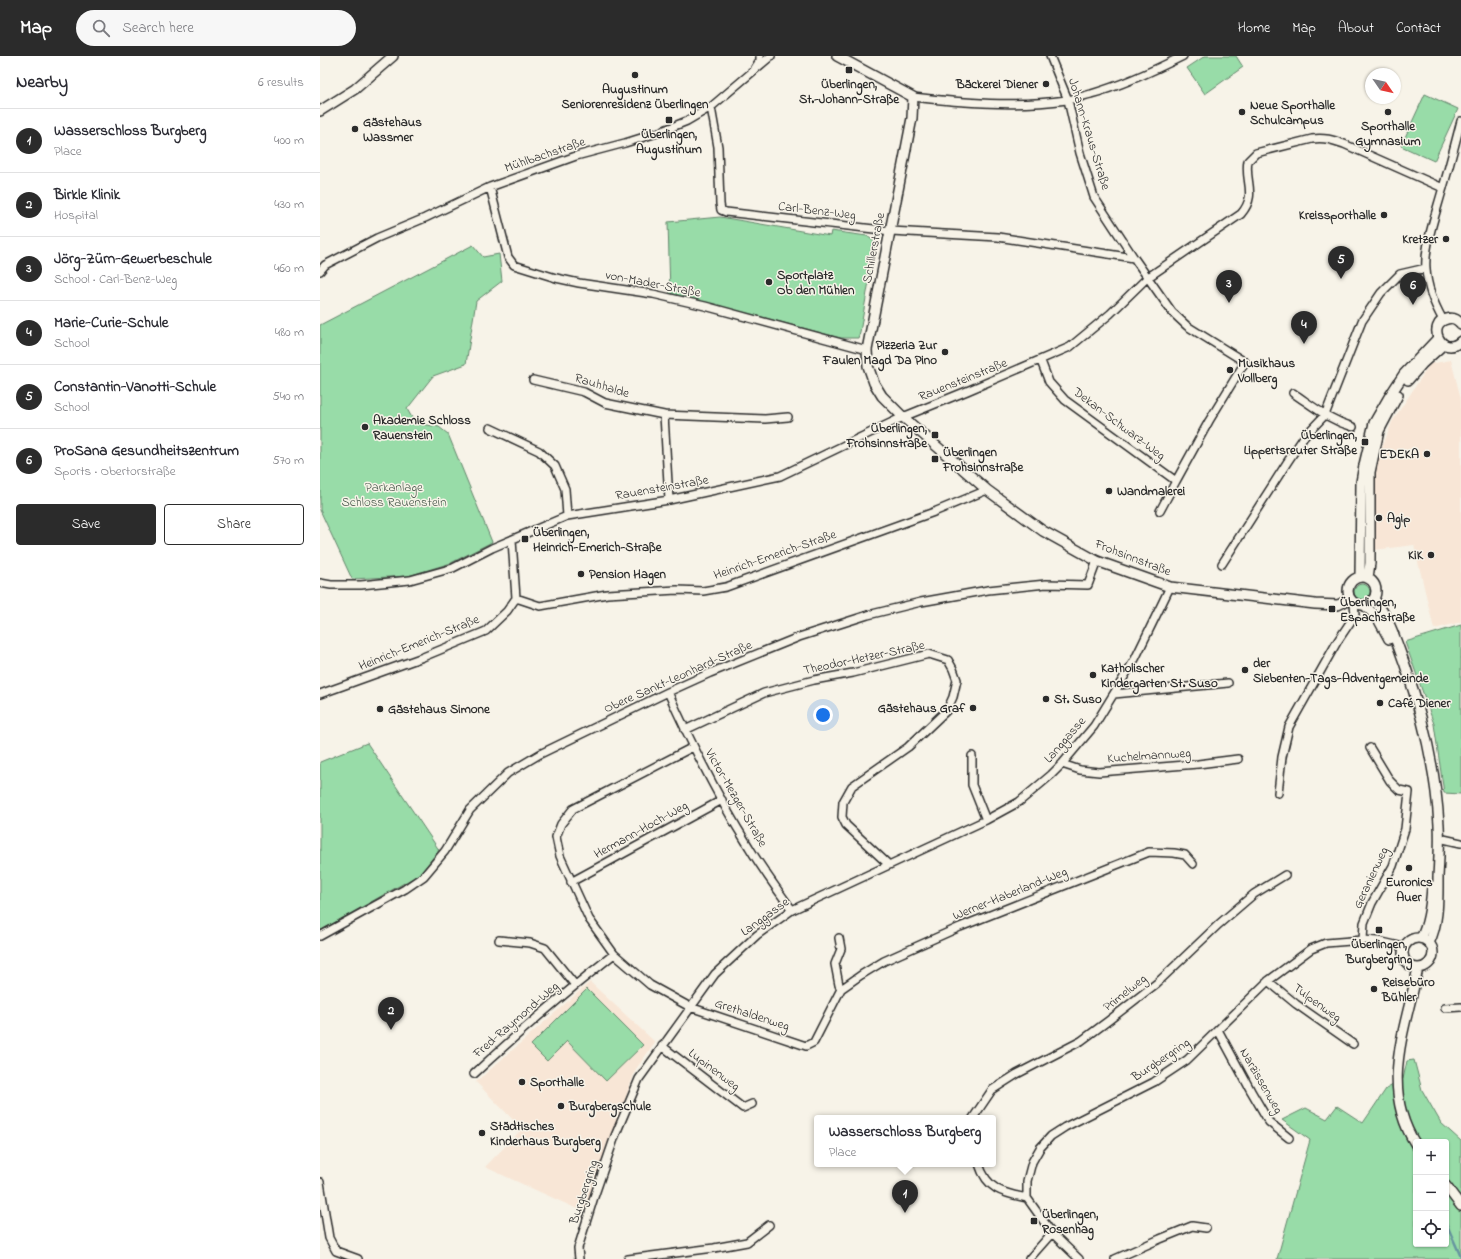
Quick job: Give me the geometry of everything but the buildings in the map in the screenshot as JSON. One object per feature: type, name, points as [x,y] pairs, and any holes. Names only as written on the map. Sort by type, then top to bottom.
[{"type":"street","points":[[320,111],[355,89],[393,56]]},
{"type":"street","points":[[753,72],[760,60],[760,56]]},
{"type":"street","name":"Mühlbachstraße","points":[[320,271],[325,265],[377,238],[425,218],[490,187],[576,156],[657,133],[687,121],[711,107],[772,56]]},
{"type":"street","points":[[837,56],[913,97],[970,102],[1020,103],[1068,100],[1111,88],[1155,70],[1183,56]]},
{"type":"street","name":"Johann-Kraus-Straße","points":[[1050,56],[1068,100],[1080,153],[1094,197],[1148,278]]},
{"type":"street","name":"Schillerstraße","points":[[903,417],[882,396],[874,383],[868,366],[867,350],[912,118],[913,97]]},
{"type":"street","name":"Carl-Benz-Weg","points":[[711,107],[718,147],[721,210],[726,212],[891,231],[998,237],[1134,258]]},
{"type":"street","points":[[1444,320],[1438,311],[1429,290],[1426,268],[1430,234],[1461,121]]},
{"type":"street","name":"Rauensteinstraße","points":[[320,582],[361,586],[410,580],[453,568],[567,516],[669,500],[780,476],[903,417],[1070,347],[1110,314],[1148,278],[1241,214],[1246,208],[1250,193],[1248,161],[1256,153],[1320,137],[1344,144],[1443,188]]},
{"type":"street","name":"von-Mader-Straße","points":[[490,187],[508,257],[514,265],[556,278],[653,294],[867,350]]},
{"type":"street","points":[[1222,564],[1304,437],[1325,415],[1362,321],[1381,293],[1400,274],[1426,268]]},
{"type":"street","points":[[1148,278],[1172,312],[1187,326],[1244,362],[1209,421],[1160,511]]},
{"type":"street","points":[[1441,341],[1437,329],[1438,325],[1444,320],[1452,318],[1460,322]]},
{"type":"street","points":[[1441,341],[1454,345],[1460,344]]},
{"type":"street","points":[[1364,578],[1370,563],[1370,472],[1379,432],[1395,400],[1410,378],[1441,341]]},
{"type":"street","name":"Dekan-Schwarz-Weg","points":[[1040,360],[1049,382],[1065,400],[1176,481]]},
{"type":"street","name":"Rauhhalde","points":[[533,380],[584,392],[605,403],[664,415],[765,419],[788,417]]},
{"type":"street","points":[[1293,393],[1325,415],[1338,422],[1353,427]]},
{"type":"street","points":[[664,415],[669,500]]},
{"type":"street","name":"Frohsinnstraße","points":[[903,417],[987,490],[1043,531],[1097,560],[1170,587],[1315,604],[1338,605],[1352,601]]},
{"type":"street","points":[[490,428],[540,451],[554,466],[565,489],[567,516]]},
{"type":"street","name":"Heinrich-Emerich-Straße","points":[[320,694],[416,659],[486,631],[507,611],[516,598],[540,606],[607,594],[703,590],[726,587],[934,512],[987,490]]},
{"type":"street","points":[[512,540],[516,598]]},
{"type":"street","name":"Obere Sankt-Leonhard-Straße","points":[[320,936],[424,876],[445,851],[470,810],[508,772],[540,754],[668,692],[710,673],[799,637],[868,615],[921,602],[988,590],[1046,584],[1088,585],[1097,560]]},
{"type":"street","points":[[1278,793],[1282,758],[1289,727],[1337,642],[1355,615],[1352,601],[1348,593],[1348,587],[1352,581],[1364,578],[1374,584],[1376,587],[1376,595],[1371,602],[1364,605]]},
{"type":"street","name":"Langgasse","points":[[634,1089],[639,1079],[662,1046],[715,974],[757,935],[792,910],[986,820],[1019,802],[1062,764],[1094,726],[1114,694],[1135,659],[1170,587]]},
{"type":"street","points":[[1374,599],[1389,620],[1410,681],[1424,727],[1434,776],[1439,838],[1437,905],[1434,931],[1429,943]]},
{"type":"street","points":[[1352,601],[1364,605],[1377,617],[1387,633],[1416,716],[1421,735],[1429,778],[1434,827],[1433,868],[1429,912],[1426,926],[1420,938]]},
{"type":"street","name":"Theodor-Hetzer-Straße","points":[[685,730],[764,693],[929,654],[948,660],[957,680],[953,697],[947,710],[908,747],[852,786],[843,802],[842,817],[846,825],[890,865]]},
{"type":"street","points":[[1114,694],[1228,683]]},
{"type":"street","name":"Victor-Mezger-Straße","points":[[668,692],[693,747],[722,800],[749,847],[792,910]]},
{"type":"street","name":"Grethaldenweg","points":[[693,747],[573,809],[561,824],[556,837],[560,856],[589,919],[614,954],[650,985],[690,1007],[806,1046]]},
{"type":"street","name":"Geranienweg","points":[[1363,940],[1364,923],[1372,903],[1393,866],[1405,829],[1409,792],[1399,790],[1390,781],[1370,748]]},
{"type":"street","points":[[972,756],[972,785],[986,820]]},
{"type":"street","name":"Kuchelmannweg","points":[[1062,764],[1080,770],[1099,772],[1198,764],[1238,759]]},
{"type":"street","name":"Hermann-Hoch-Weg","points":[[571,882],[722,800]]},
{"type":"street","points":[[1439,838],[1461,843]]},
{"type":"street","name":"Werner-Haberland-Weg","points":[[806,1046],[814,1042],[841,989],[884,961],[945,934],[1142,854],[1149,852],[1185,855],[1193,864]]},
{"type":"street","name":"Primelweg","points":[[976,1115],[992,1090],[1017,1074],[1081,1041],[1156,983],[1219,924],[1254,894],[1285,875]]},
{"type":"street","points":[[839,938],[841,949],[835,964],[841,989]]},
{"type":"street","points":[[1420,938],[1429,943],[1433,951],[1431,960],[1423,967],[1418,968],[1412,966],[1405,960],[1404,948],[1411,940],[1420,938]]},
{"type":"street","name":"Fred-Raymond-Weg","points":[[499,940],[530,943],[545,948],[575,985]]},
{"type":"street","name":"Burgbergring","points":[[1027,1198],[1027,1181],[1032,1162],[1040,1148],[1051,1136],[1065,1127],[1154,1082],[1187,1060],[1268,981],[1311,949],[1326,943],[1363,940],[1385,942],[1404,948]]},
{"type":"street","name":"Fred-Raymond-Weg","points":[[474,1074],[514,1037],[614,954]]},
{"type":"street","points":[[1413,1139],[1408,1130],[1400,1106],[1396,1072],[1418,968]]},
{"type":"street","name":"Tulpenweg","points":[[1268,981],[1296,1004],[1353,1044]]},
{"type":"street","points":[[1445,1008],[1461,1007]]},
{"type":"street","name":"Narzissenweg","points":[[1218,1030],[1250,1091],[1269,1122],[1289,1138]]},
{"type":"street","name":"Lupinenweg","points":[[662,1046],[743,1108],[752,1104]]},
{"type":"street","name":"Burgbergring","points":[[579,1259],[578,1248],[594,1197],[615,1136],[634,1089]]},
{"type":"street","points":[[981,1167],[990,1184],[995,1189],[1027,1198],[1052,1233],[1079,1259]]},
{"type":"street","points":[[320,1182],[329,1238],[336,1250],[358,1259]]},
{"type":"street","points":[[1449,1190],[1461,1206]]},
{"type":"street","points":[[628,1259],[714,1248],[747,1242],[769,1225]]},
{"type":"street","points":[[1115,1259],[1192,1226],[1206,1228]]},
{"type":"street","points":[[1029,1259],[1052,1233]]},
{"type":"shaded area","points":[[1451,360],[1461,399],[1461,622],[1434,629],[1414,545],[1374,550],[1374,469],[1392,422],[1430,364]]},
{"type":"shaded area","name":"Burgbergschule","points":[[590,982],[655,1042],[636,1069],[584,1212],[485,1167],[522,1129],[476,1082]]},
{"type":"green space","points":[[1205,56],[1236,56],[1243,67],[1205,94],[1187,68]]},
{"type":"green space","points":[[1425,94],[1458,109],[1434,161],[1401,146]]},
{"type":"green space","name":"Sportplatz Ob den Mühlen","points":[[720,217],[830,236],[831,231],[867,236],[875,242],[858,338],[841,338],[670,293],[668,222]]},
{"type":"green space","name":"Parkanlage Schloss Rauenstein","points":[[473,245],[483,257],[499,254],[502,281],[476,301],[466,364],[433,376],[407,409],[415,423],[439,427],[448,434],[492,542],[451,563],[408,576],[352,579],[320,510],[320,325]]},
{"type":"green space","points":[[1359,584],[1365,584],[1370,589],[1368,598],[1365,600],[1359,600],[1354,595],[1354,589]]},
{"type":"green space","points":[[1461,625],[1461,794],[1444,793],[1434,724],[1405,642]]},
{"type":"green space","points":[[367,743],[439,850],[420,874],[320,931],[320,762]]},
{"type":"green space","points":[[587,989],[643,1045],[606,1081],[567,1041],[547,1061],[531,1045]]},
{"type":"green space","points":[[1414,1060],[1422,1090],[1441,1123],[1461,1141],[1461,1259],[1277,1259],[1310,1140],[1282,1120],[1306,1108],[1327,1119],[1337,1106],[1363,1123],[1386,1089],[1403,1079],[1407,1061]]},
{"type":"waterway","points":[[1449,1230],[1461,1257]]},
{"type":"place","name":"Überlingen, St.-Johann-Straße","points":[[849,70]]},
{"type":"place","name":"Augustinum Seniorenresidenz Überlingen","points":[[635,75]]},
{"type":"place","name":"Bäckerei Diener","points":[[1046,84]]},
{"type":"place","name":"Neue Sporthalle Schulcampus","points":[[1242,112]]},
{"type":"place","name":"Sporthalle Gymnasium","points":[[1388,112]]},
{"type":"place","name":"Überlingen, Augustinum","points":[[669,120]]},
{"type":"place","name":"Gästehaus Wassmer","points":[[355,129]]},
{"type":"place","name":"Kreissporthalle","points":[[1384,215]]},
{"type":"place","name":"Kretzer","points":[[1446,239]]},
{"type":"place","name":"Constantin-Vanotti-Schule","points":[[1341,279]]},
{"type":"place","name":"Sportplatz Ob den Mühlen","points":[[769,282]]},
{"type":"place","name":"Jörg-Zürn-Gewerbeschule","points":[[1229,303]]},
{"type":"place","name":"ProSana Gesundheitszentrum","points":[[1413,305]]},
{"type":"place","name":"Marie-Curie-Schule","points":[[1304,344]]},
{"type":"place","name":"Pizzeria Zur Faulen Magd Da Pino","points":[[945,352]]},
{"type":"place","name":"Musikhaus Vollberg","points":[[1230,370]]},
{"type":"place","name":"Akademie Schloss Rauenstein","points":[[365,427]]},
{"type":"place","name":"Überlingen, Frohsinnstraße","points":[[935,435]]},
{"type":"place","name":"Überlingen, Lippertsreuter Straße","points":[[1365,442]]},
{"type":"place","name":"EDEKA","points":[[1427,454]]},
{"type":"place","name":"Überlingen Frohsinnstraße","points":[[935,459]]},
{"type":"place","name":"Wandmalerei","points":[[1109,491]]},
{"type":"place","name":"Agip","points":[[1379,518]]},
{"type":"place","name":"Überlingen, Heinrich-Emerich-Straße","points":[[525,539]]},
{"type":"place","name":"KiK","points":[[1431,555]]},
{"type":"place","name":"Pension Hagen","points":[[581,574]]},
{"type":"place","name":"Überlingen, Espachstraße","points":[[1332,609]]},
{"type":"place","name":"der Siebenten-Tags-Adventgemeinde","points":[[1245,670]]},
{"type":"place","name":"Katholischer Kindergarten St. Suso","points":[[1093,675]]},
{"type":"place","name":"St. Suso","points":[[1046,699]]},
{"type":"place","name":"Café Diener","points":[[1380,703]]},
{"type":"place","name":"Gästehaus Graf","points":[[973,708]]},
{"type":"place","name":"Gästehaus Simone","points":[[380,709]]},
{"type":"place","name":"Euronics Auer","points":[[1409,868]]},
{"type":"place","name":"Überlingen, Burgbergring","points":[[1379,930]]},
{"type":"place","name":"Reisebüro Bühler","points":[[1374,989]]},
{"type":"place","name":"Birkle Klinik","points":[[391,1030]]},
{"type":"place","name":"Sporthalle","points":[[522,1082]]},
{"type":"place","name":"Burgbergschule","points":[[561,1106]]},
{"type":"place","name":"Städtisches Kinderhaus Burgberg","points":[[482,1133]]},
{"type":"place","name":"Wasserschloss Burgberg","points":[[905,1213]]},
{"type":"place","name":"Überlingen, Rosenhag","points":[[1034,1221]]}]
